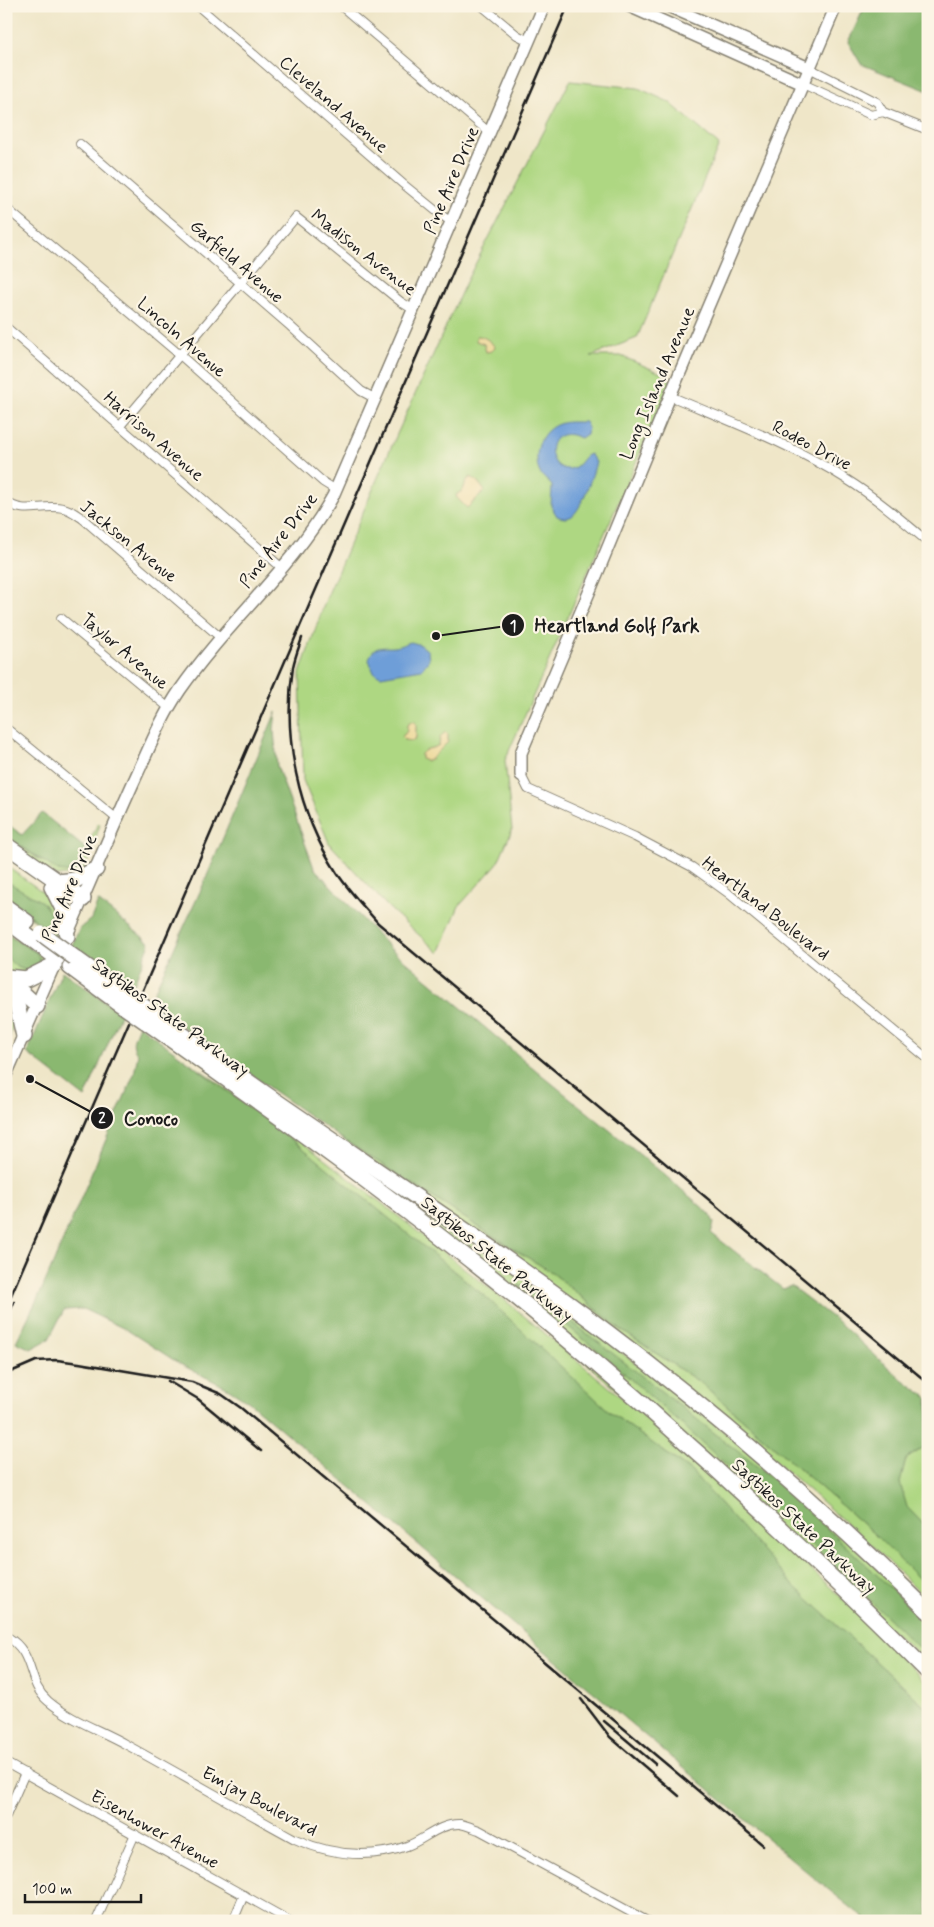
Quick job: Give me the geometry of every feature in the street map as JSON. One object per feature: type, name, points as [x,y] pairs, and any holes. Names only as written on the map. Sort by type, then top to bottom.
[{"type":"highway","points":[[6,845],[81,902]]},
{"type":"highway","points":[[6,855],[55,884],[76,880],[96,869]]},
{"type":"highway","points":[[55,884],[67,936]]},
{"type":"highway","name":"Sagtikos State Parkway","points":[[6,907],[39,938],[361,1176],[537,1314],[724,1476],[788,1535],[928,1672]]},
{"type":"highway","name":"Sagtikos State Parkway","points":[[6,920],[39,938]]},
{"type":"highway","points":[[6,978],[26,979],[54,965]]},
{"type":"highway","points":[[6,978],[35,1008]]},
{"type":"highway","points":[[6,990],[35,1008]]},
{"type":"highway","points":[[6,990],[19,1011],[24,1036]]},
{"type":"highway","name":"Sagtikos State Parkway","points":[[147,1016],[270,1097],[494,1251],[614,1338],[678,1387],[770,1464],[928,1610]]},
{"type":"street","name":"Cleveland Avenue","points":[[198,6],[403,184],[441,216],[452,222]]},
{"type":"street","points":[[341,6],[490,133]]},
{"type":"street","points":[[482,6],[517,35],[529,41]]},
{"type":"street","name":"Pine Aire Drive","points":[[6,1075],[118,818],[169,708],[192,674],[282,568],[322,517],[336,490],[544,6]]},
{"type":"street","points":[[629,6],[871,115],[883,112],[928,130]]},
{"type":"street","points":[[668,6],[810,68],[877,102],[883,112]]},
{"type":"street","name":"Long Island Avenue","points":[[521,775],[521,753],[836,6]]},
{"type":"street","name":"Garfield Avenue","points":[[80,144],[361,391],[376,399]]},
{"type":"street","name":"Lincoln Avenue","points":[[6,208],[180,355],[324,482],[336,490]]},
{"type":"street","name":"Madison Avenue","points":[[240,283],[296,217],[414,310]]},
{"type":"street","points":[[120,426],[240,283]]},
{"type":"street","name":"Harrison Avenue","points":[[6,327],[282,568]]},
{"type":"street","name":"Rodeo Drive","points":[[670,396],[815,461],[877,501],[928,542]]},
{"type":"street","name":"Jackson Avenue","points":[[6,501],[13,507],[28,509],[52,506],[65,508],[83,519],[222,638]]},
{"type":"street","name":"Taylor Avenue","points":[[61,618],[169,708]]},
{"type":"street","points":[[6,728],[118,818]]},
{"type":"street","name":"Heartland Boulevard","points":[[521,775],[528,789],[635,837],[692,867],[728,892],[928,1059]]},
{"type":"street","name":"Emjay Boulevard","points":[[6,1636],[18,1643],[27,1658],[37,1688],[48,1701],[302,1842],[316,1848],[340,1854],[363,1855],[388,1852],[409,1845],[444,1826],[460,1824],[478,1830],[647,1921]]},
{"type":"street","name":"Eisenhower Avenue","points":[[6,1763],[290,1921]]},
{"type":"street","points":[[6,1816],[25,1774]]},
{"type":"street","points":[[96,1921],[135,1834]]},
{"type":"street","points":[[233,1921],[244,1895]]},
{"type":"green space","points":[[865,6],[928,6],[928,91],[861,64],[848,42]]},
{"type":"green space","points":[[570,81],[638,88],[669,102],[719,145],[637,338],[591,356],[621,356],[668,376],[671,383],[505,760],[512,830],[497,864],[459,906],[439,953],[388,907],[329,843],[303,780],[300,673],[326,599],[384,463],[465,284]]},
{"type":"green space","points":[[276,712],[274,730],[277,766],[314,868],[391,949],[710,1214],[714,1223],[711,1233],[783,1289],[791,1286],[837,1321],[899,1377],[928,1398],[928,1448],[924,1447],[906,1459],[900,1483],[907,1507],[928,1529],[928,1588],[873,1533],[701,1383],[618,1328],[553,1273],[338,1136],[149,1003],[204,883]]},
{"type":"green space","points":[[42,813],[86,849],[82,868],[71,873],[58,871],[6,836],[6,823],[22,835]]},
{"type":"green space","points":[[98,823],[100,825],[85,868],[77,874],[57,876],[6,842],[6,836],[40,860],[82,868],[86,849]]},
{"type":"green space","points":[[6,866],[53,899],[57,908],[58,918],[55,938],[45,957],[32,972],[6,973],[6,932],[41,955],[51,932],[37,923],[6,896]]},
{"type":"green space","points":[[6,881],[42,902],[53,920],[49,931],[6,896]]},
{"type":"green space","points":[[98,901],[150,943],[131,991],[71,947],[80,928],[91,919]]},
{"type":"green space","points":[[6,934],[37,953],[41,962],[31,972],[17,966],[9,959],[6,949]]},
{"type":"green space","points":[[62,971],[121,1013],[85,1098],[27,1053]]},
{"type":"green space","points":[[6,997],[12,1008],[13,1021],[6,1047]]},
{"type":"green space","points":[[139,1025],[299,1145],[487,1298],[611,1413],[692,1472],[795,1587],[928,1709],[928,1921],[868,1921],[819,1882],[249,1402],[229,1389],[180,1364],[127,1330],[83,1309],[64,1310],[49,1339],[31,1349],[16,1342],[43,1287],[134,1074],[138,1054],[133,1043]]},
{"type":"green space","points":[[170,1049],[278,1124],[379,1201],[512,1306],[657,1427],[842,1598],[928,1684],[928,1709],[794,1587],[692,1472],[611,1413],[299,1145]]},
{"type":"green space","points":[[338,1136],[553,1273],[618,1328],[701,1383],[873,1533],[928,1588],[928,1601],[879,1552],[772,1458]]},
{"type":"green space","points":[[374,1172],[550,1299],[722,1430],[776,1475],[853,1545],[928,1619],[928,1662],[371,1175]]},
{"type":"green space","points":[[518,1285],[524,1285],[773,1479],[874,1572],[928,1625],[928,1657],[738,1475],[608,1359]]},
{"type":"green space","points":[[925,1447],[928,1448],[928,1529],[906,1507],[900,1483],[906,1459]]},
{"type":"sand","points":[[477,336],[487,339],[495,348],[492,351],[486,352],[484,344],[476,341]]},
{"type":"sand","points":[[471,477],[485,491],[467,508],[456,495],[463,490],[467,480]]},
{"type":"sand","points":[[413,721],[416,723],[416,738],[412,741],[405,740],[402,737],[407,731],[407,725]]},
{"type":"sand","points":[[445,732],[448,734],[448,742],[432,758],[427,761],[421,759],[423,752],[439,745],[440,738]]},
{"type":"water","points":[[569,422],[585,422],[588,428],[587,434],[581,438],[569,434],[560,436],[554,441],[552,455],[555,462],[561,467],[569,469],[576,467],[590,454],[596,462],[580,506],[572,516],[564,518],[557,516],[551,506],[552,486],[539,471],[537,456],[540,443],[546,432],[556,425]]},
{"type":"water","points":[[411,642],[421,645],[428,651],[429,660],[422,669],[381,676],[374,673],[369,660],[373,651],[379,648],[395,647]]},
{"type":"railway","points":[[6,1307],[568,6]]},
{"type":"railway","points":[[302,638],[293,667],[290,694],[292,748],[296,774],[303,800],[323,850],[337,873],[357,899],[378,923],[928,1383]]},
{"type":"railway","points":[[6,1321],[14,1302]]},
{"type":"railway","points":[[6,1374],[36,1361],[57,1360],[192,1382],[221,1394],[241,1408],[763,1845]]},
{"type":"railway","points":[[168,1381],[198,1399],[261,1451]]},
{"type":"railway","points":[[581,1699],[610,1737],[679,1796]]},
{"type":"railway","points":[[604,1721],[655,1764]]},
{"type":"place","name":"Heartland Golf Park","points":[[436,636]]},
{"type":"place","name":"Conoco","points":[[30,1079]]}]
